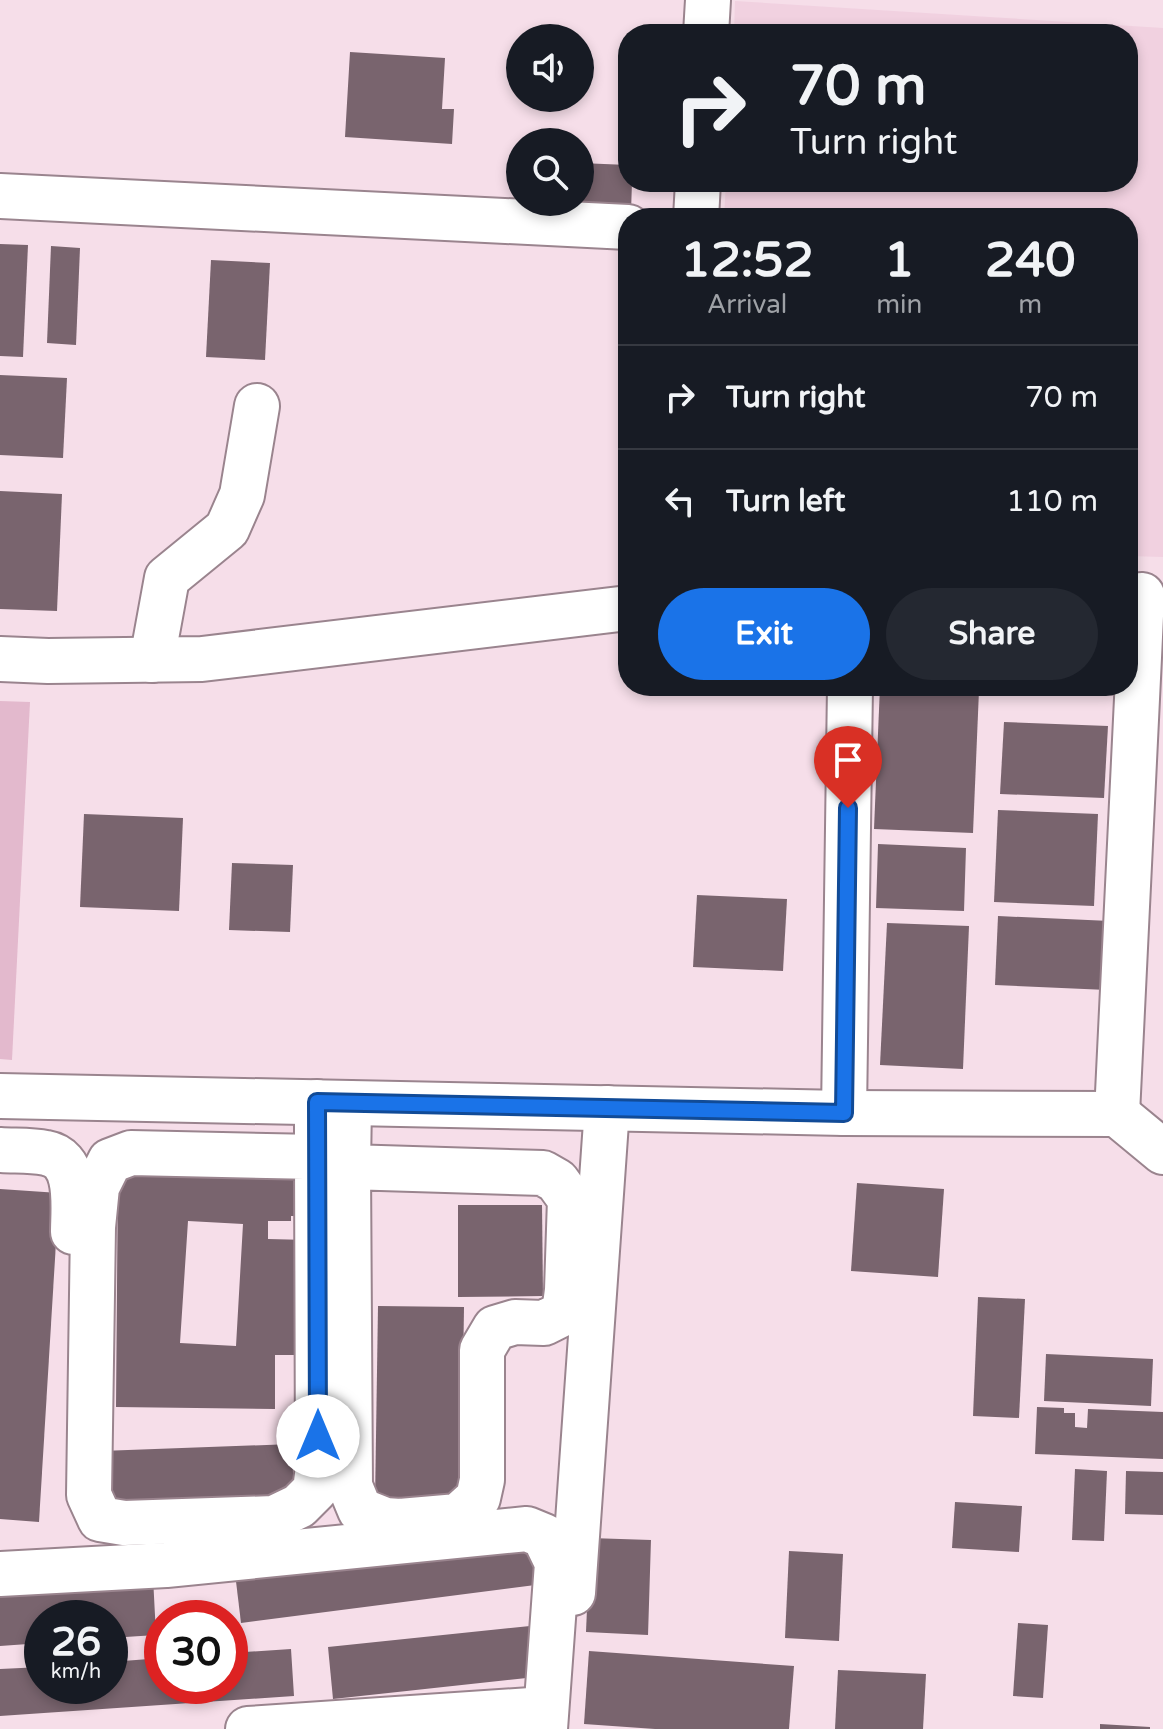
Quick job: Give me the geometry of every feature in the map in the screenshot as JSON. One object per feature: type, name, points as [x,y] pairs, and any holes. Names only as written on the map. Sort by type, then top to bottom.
[{"type":"street","points":[[707,24],[708,0]]},
{"type":"street","points":[[0,196],[618,227]]},
{"type":"street","points":[[152,660],[167,578],[227,529],[242,495],[257,406]]},
{"type":"street","points":[[1117,1114],[1144,595]]},
{"type":"street","points":[[0,659],[202,659],[618,609]]},
{"type":"street","points":[[844,1113],[850,696]]},
{"type":"street","points":[[0,1096],[844,1113],[1117,1114],[1163,1152]]},
{"type":"street","points":[[333,1102],[333,1162],[315,1490],[299,1506],[274,1518],[124,1523],[100,1519],[89,1495],[93,1227],[97,1187],[110,1161],[131,1153],[333,1162],[543,1173],[557,1181],[570,1199],[564,1313],[544,1323],[515,1322],[495,1328],[482,1350],[482,1480],[478,1498],[458,1516],[385,1520],[360,1510],[350,1486],[333,1162]]},
{"type":"street","points":[[552,1722],[607,1108]]},
{"type":"street","points":[[0,1150],[49,1153],[63,1163],[73,1184],[71,1406]]},
{"type":"street","points":[[0,1574],[166,1565],[527,1529],[544,1536],[557,1563],[552,1722]]},
{"type":"street","points":[[248,1729],[552,1722]]},
{"type":"shaded area","points":[[735,1],[1100,24],[734,24]]},
{"type":"shaded area","points":[[1138,26],[1163,28],[1163,557],[1138,556],[1138,208],[725,208],[725,192],[1138,192]]},
{"type":"shaded area","points":[[0,701],[30,702],[12,1060],[0,1059]]},
{"type":"building","points":[[350,52],[445,58],[442,109],[454,109],[452,144],[345,137]]},
{"type":"building","points":[[594,164],[618,165],[618,192],[632,192],[631,208],[618,208],[618,211],[594,210]]},
{"type":"building","points":[[0,244],[28,245],[23,357],[0,356]]},
{"type":"building","points":[[51,246],[80,248],[76,345],[47,343]]},
{"type":"building","points":[[211,260],[270,263],[265,360],[206,357]]},
{"type":"building","points":[[0,375],[67,378],[63,458],[0,455]]},
{"type":"building","points":[[0,491],[62,494],[57,611],[0,609]]},
{"type":"building","points":[[880,696],[979,696],[973,833],[874,829]]},
{"type":"building","points":[[1004,722],[1108,726],[1104,798],[1000,794]]},
{"type":"building","points":[[998,810],[1098,814],[1094,906],[994,902]]},
{"type":"building","points":[[84,814],[183,818],[179,911],[80,907]]},
{"type":"building","points":[[878,844],[966,848],[964,911],[876,908]]},
{"type":"building","points":[[232,863],[293,865],[290,932],[229,930]]},
{"type":"building","points":[[697,895],[787,899],[783,971],[693,967]]},
{"type":"building","points":[[998,916],[1110,921],[1107,990],[995,985]]},
{"type":"building","points":[[887,923],[969,926],[963,1069],[880,1065]]},
{"type":"building","points":[[118,1166],[308,1167],[308,1216],[291,1216],[291,1221],[268,1221],[268,1239],[308,1240],[307,1355],[275,1355],[275,1409],[116,1407]],"holes":[[[188,1221],[243,1224],[236,1346],[180,1343]]]},
{"type":"building","points":[[857,1183],[944,1189],[938,1277],[851,1271]]},
{"type":"building","points":[[0,1189],[59,1193],[39,1522],[0,1519]]},
{"type":"building","points":[[458,1205],[542,1205],[543,1296],[458,1297]]},
{"type":"building","points":[[978,1297],[1025,1299],[1019,1418],[973,1416]]},
{"type":"building","points":[[378,1306],[464,1307],[461,1504],[375,1502]]},
{"type":"building","points":[[1046,1354],[1153,1359],[1151,1406],[1044,1401]]},
{"type":"building","points":[[1037,1407],[1064,1408],[1064,1413],[1075,1413],[1075,1427],[1087,1428],[1088,1409],[1163,1412],[1163,1459],[1035,1454]]},
{"type":"building","points":[[292,1444],[294,1502],[103,1511],[101,1451]]},
{"type":"building","points":[[1075,1469],[1107,1471],[1104,1541],[1072,1540]]},
{"type":"building","points":[[1126,1471],[1163,1472],[1163,1515],[1125,1514]]},
{"type":"building","points":[[955,1502],[1022,1506],[1019,1552],[952,1548]]},
{"type":"building","points":[[537,1534],[543,1584],[248,1622],[248,1600],[238,1600],[235,1573]]},
{"type":"building","points":[[590,1538],[651,1540],[648,1635],[586,1632]]},
{"type":"building","points":[[789,1551],[843,1554],[839,1641],[785,1638]]},
{"type":"building","points":[[153,1577],[154,1600],[144,1600],[144,1636],[128,1637],[128,1600],[24,1600],[24,1644],[0,1646],[0,1587]]},
{"type":"building","points":[[1018,1623],[1048,1625],[1043,1698],[1013,1696]]},
{"type":"building","points":[[530,1626],[536,1677],[333,1699],[328,1647]]},
{"type":"building","points":[[291,1649],[294,1696],[248,1699],[248,1652]]},
{"type":"building","points":[[589,1651],[794,1666],[789,1729],[655,1729],[584,1724]]},
{"type":"building","points":[[144,1659],[144,1704],[176,1704],[0,1716],[0,1669],[24,1668],[24,1704],[128,1704],[128,1661]]},
{"type":"building","points":[[838,1670],[926,1674],[923,1729],[835,1729]]},
{"type":"building","points":[[1100,1724],[1150,1727],[1150,1729],[1100,1729]]},
{"type":"route","points":[[318,1436],[317,1102],[844,1113],[848,808]]}]
